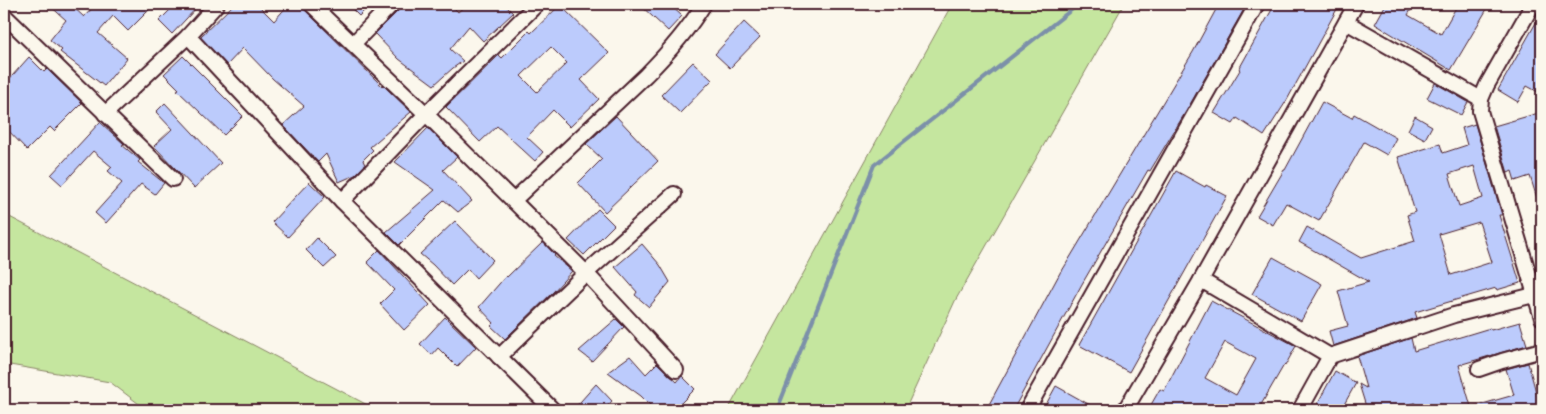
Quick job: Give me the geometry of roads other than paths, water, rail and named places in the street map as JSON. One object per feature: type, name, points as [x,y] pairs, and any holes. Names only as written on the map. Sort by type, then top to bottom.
[{"type":"street","points":[[105,114],[188,36],[217,4]]},
{"type":"street","points":[[311,4],[426,114],[586,273],[676,370]]},
{"type":"street","points":[[353,44],[392,4]]},
{"type":"street","points":[[342,201],[426,114],[537,4]]},
{"type":"street","points":[[513,201],[666,55],[695,19],[704,4]]},
{"type":"street","points":[[1027,410],[1257,4]]},
{"type":"street","points":[[1126,410],[1356,4]]},
{"type":"street","points":[[1533,4],[1487,85],[1481,99],[1480,111],[1539,294],[1542,318]]},
{"type":"street","points":[[4,15],[173,179]]},
{"type":"street","points":[[1346,22],[1481,99]]},
{"type":"street","points":[[188,36],[342,201],[553,410]]},
{"type":"street","points":[[499,357],[586,273],[674,194]]},
{"type":"street","points":[[1201,280],[1330,356]]},
{"type":"street","points":[[1300,410],[1330,356],[1454,315],[1539,294]]},
{"type":"street","points":[[1479,369],[1542,350]]},
{"type":"waterway","points":[[777,410],[874,165],[1075,7],[1076,4]]}]
